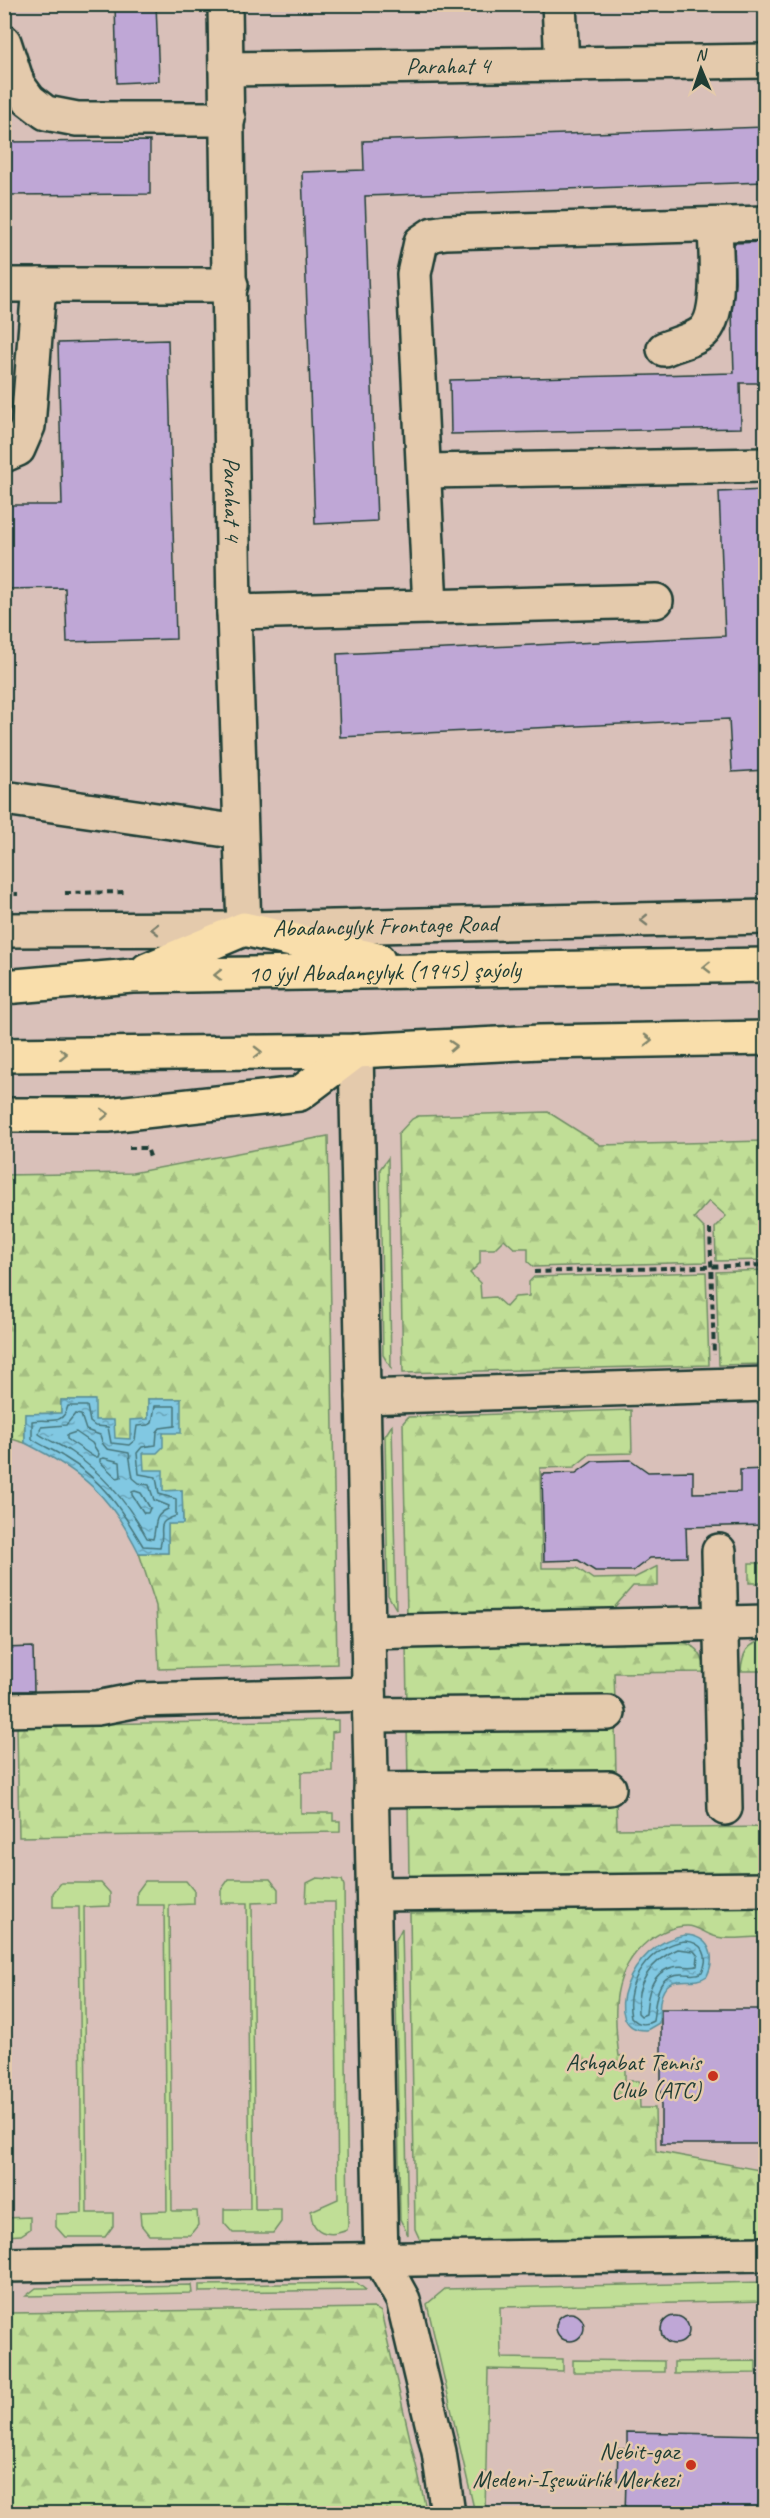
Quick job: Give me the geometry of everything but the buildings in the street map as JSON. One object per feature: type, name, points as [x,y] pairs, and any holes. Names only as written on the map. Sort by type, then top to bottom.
[{"type":"main road","points":[[132,976],[244,929],[426,971]]},
{"type":"main road","name":"10 ýyl Abadançylyk (1945) şaýoly","points":[[4,987],[132,976],[765,965]]},
{"type":"main road","points":[[4,1055],[356,1051],[540,1042],[765,1038]]},
{"type":"main road","points":[[4,1115],[108,1115],[299,1094],[356,1051]]},
{"type":"street","name":"Parahat 4","points":[[225,4],[231,285],[234,612],[244,929]]},
{"type":"street","points":[[559,4],[562,64]]},
{"type":"street","points":[[4,42],[18,85],[29,100],[46,113],[77,119],[106,120],[228,119]]},
{"type":"street","name":"Parahat 4","points":[[226,69],[765,61]]},
{"type":"street","points":[[430,607],[414,274],[421,242],[433,234],[446,232],[765,224]]},
{"type":"street","points":[[664,349],[703,332],[710,321],[715,307],[716,225]]},
{"type":"street","points":[[4,285],[231,285]]},
{"type":"street","points":[[4,455],[18,449],[28,426],[39,285]]},
{"type":"street","points":[[425,471],[765,465]]},
{"type":"street","points":[[234,612],[656,601]]},
{"type":"street","points":[[4,798],[240,832]]},
{"type":"street","name":"Abadancylyk Frontage Road","points":[[4,930],[244,929],[765,917]]},
{"type":"street","points":[[356,1051],[381,2260],[403,2300],[439,2452],[448,2514]]},
{"type":"street","points":[[363,1397],[765,1384]]},
{"type":"street","points":[[719,1551],[725,1808]]},
{"type":"street","points":[[368,1632],[765,1622]]},
{"type":"street","points":[[4,1710],[98,1708],[138,1700],[370,1704],[608,1713]]},
{"type":"street","points":[[371,1790],[609,1788]]},
{"type":"street","points":[[374,1894],[765,1890]]},
{"type":"street","points":[[4,2265],[765,2254]]},
{"type":"path","points":[[65,893],[127,892]]},
{"type":"path","points":[[4,894],[18,894]]},
{"type":"path","points":[[130,1148],[147,1148],[151,1159]]},
{"type":"path","points":[[710,1229],[714,1365]]},
{"type":"path","points":[[534,1272],[765,1265]]},
{"type":"green space","points":[[548,1112],[600,1145],[765,1141],[765,1260],[716,1261],[715,1228],[726,1216],[709,1201],[694,1218],[705,1229],[706,1262],[534,1267],[528,1262],[528,1248],[514,1248],[504,1239],[494,1249],[480,1249],[480,1263],[470,1273],[480,1283],[481,1298],[495,1297],[506,1307],[515,1297],[529,1296],[529,1282],[534,1277],[706,1272],[709,1365],[403,1373],[398,1134],[418,1116]]},
{"type":"green space","points":[[328,1136],[337,1664],[159,1669],[156,1606],[139,1553],[168,1553],[168,1524],[183,1523],[182,1490],[163,1491],[143,1471],[143,1453],[163,1433],[181,1399],[148,1399],[148,1420],[130,1439],[115,1439],[95,1420],[94,1400],[61,1400],[61,1413],[25,1414],[25,1443],[5,1437],[4,1175],[132,1173]]},
{"type":"green space","points":[[388,1158],[391,1368],[383,1355],[380,1169]]},
{"type":"green space","points":[[765,1270],[765,1364],[719,1365],[716,1272]]},
{"type":"green space","points":[[631,1410],[632,1453],[590,1454],[574,1467],[540,1468],[542,1568],[577,1568],[593,1579],[634,1578],[658,1566],[658,1586],[633,1586],[611,1611],[407,1615],[403,1423],[408,1417]]},
{"type":"green space","points":[[392,1425],[396,1609],[388,1595],[385,1436]]},
{"type":"green space","points":[[749,1563],[765,1563],[765,1583],[749,1583]]},
{"type":"green space","points":[[765,1640],[765,1671],[741,1671],[747,1650],[759,1641]]},
{"type":"green space","points":[[683,1642],[699,1653],[706,1672],[614,1673],[615,1701],[407,1704],[406,1645]]},
{"type":"green space","points":[[338,1720],[338,1731],[332,1732],[332,1771],[301,1772],[301,1813],[333,1813],[333,1821],[340,1821],[340,1832],[19,1837],[17,1725]]},
{"type":"green space","points":[[615,1722],[616,1777],[408,1780],[407,1725]]},
{"type":"green space","points":[[616,1799],[617,1829],[765,1827],[765,1872],[409,1878],[408,1802]]},
{"type":"green space","points":[[317,1878],[342,1880],[344,1886],[348,2226],[347,2230],[333,2234],[317,2229],[311,2211],[338,2199],[335,1902],[306,1902],[307,1883]]},
{"type":"green space","points":[[229,1879],[270,1879],[278,1889],[278,1902],[252,1903],[255,2209],[281,2209],[281,2222],[273,2233],[233,2233],[224,2223],[224,2209],[250,2209],[247,1903],[221,1903],[221,1890]]},
{"type":"green space","points":[[145,1881],[186,1881],[194,1891],[194,1904],[169,1905],[172,2211],[197,2211],[198,2225],[190,2235],[149,2235],[141,2225],[140,2212],[167,2211],[164,1905],[137,1905],[137,1892]]},
{"type":"green space","points":[[61,1883],[101,1883],[110,1893],[110,1906],[84,1907],[87,2213],[113,2213],[113,2226],[105,2237],[65,2237],[56,2227],[56,2214],[82,2213],[79,1907],[53,1907],[53,1893]]},
{"type":"green space","points":[[765,1907],[765,1985],[760,1986],[759,1937],[722,1938],[695,1927],[682,1926],[657,1935],[648,1941],[627,1965],[617,1993],[616,2024],[619,2056],[625,2056],[625,2081],[639,2081],[640,2108],[655,2108],[656,2151],[765,2171],[765,2236],[421,2242],[415,2229],[410,1913]]},
{"type":"green space","points":[[402,1928],[408,2235],[400,2219],[395,1942]]},
{"type":"green space","points":[[30,2217],[30,2229],[21,2235],[5,2236],[5,2218]]},
{"type":"green space","points":[[765,2282],[765,2301],[500,2307],[501,2358],[563,2359],[563,2371],[488,2369],[485,2513],[475,2513],[427,2304],[445,2289]]},
{"type":"green space","points":[[357,2283],[366,2290],[199,2292],[199,2285]]},
{"type":"green space","points":[[191,2285],[192,2293],[26,2296],[36,2288]]},
{"type":"green space","points":[[375,2308],[381,2312],[427,2513],[5,2513],[4,2318],[9,2313]]},
{"type":"green space","points":[[573,2360],[664,2361],[664,2372],[573,2372]]},
{"type":"green space","points":[[756,2361],[756,2373],[674,2374],[674,2362]]},
{"type":"water","points":[[148,1399],[181,1399],[181,1433],[163,1433],[163,1447],[157,1453],[143,1453],[144,1470],[163,1470],[163,1491],[182,1490],[183,1524],[168,1524],[168,1553],[139,1553],[117,1515],[93,1487],[63,1464],[25,1443],[25,1414],[61,1413],[61,1400],[95,1400],[95,1420],[114,1420],[115,1438],[130,1439],[130,1420],[148,1419]]},
{"type":"water","points":[[685,1935],[700,1939],[709,1948],[711,1961],[707,1976],[671,1983],[661,1997],[659,2023],[647,2030],[632,2027],[624,2017],[623,2003],[627,1986],[635,1969],[649,1953],[665,1941]]},
{"type":"place","name":"Ashgabat Tennis Club (ATC)","points":[[713,2076]]},
{"type":"place","name":"Nebit-gaz Medeni-Işewürlik Merkezi","points":[[691,2465]]}]
